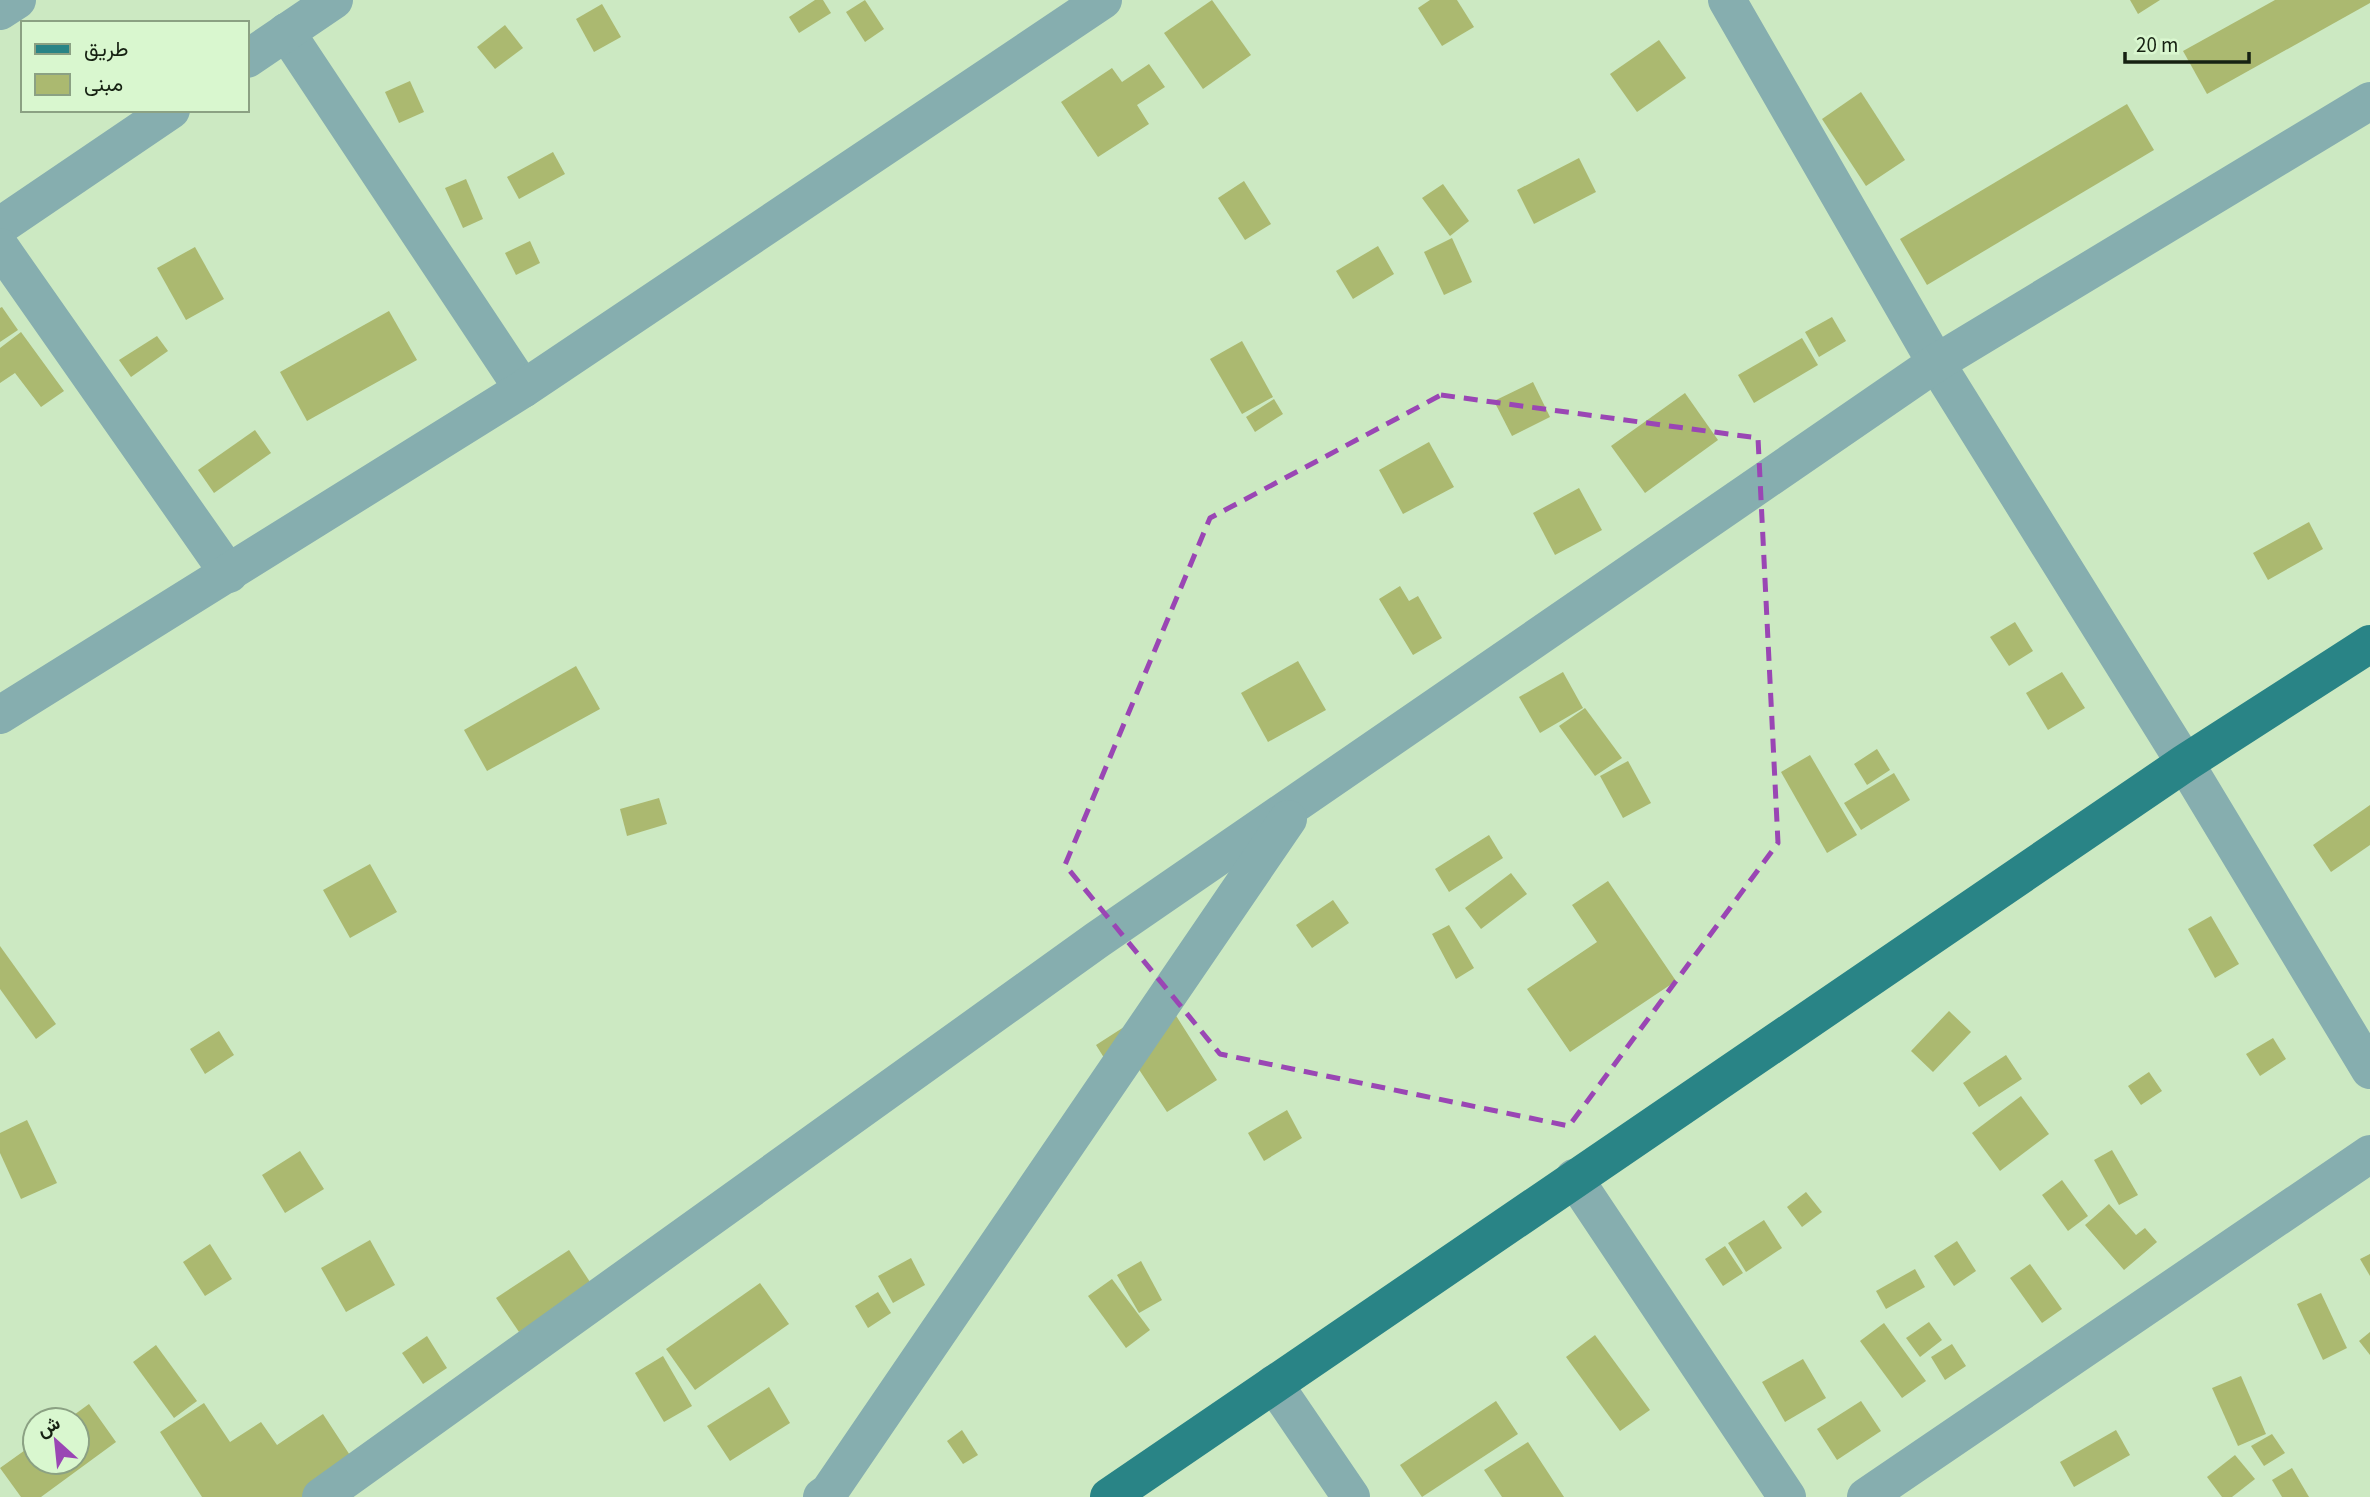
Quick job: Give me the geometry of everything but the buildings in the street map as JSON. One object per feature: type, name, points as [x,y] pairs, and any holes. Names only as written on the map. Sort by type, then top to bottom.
[{"type":"main road","points":[[1109,1497],[2185,763],[2370,644]]},
{"type":"street","points":[[0,11],[17,0]]},
{"type":"street","points":[[248,58],[334,0]]},
{"type":"street","points":[[0,715],[523,389],[1103,0]]},
{"type":"street","points":[[1727,0],[1936,363],[2185,763],[2370,1070]]},
{"type":"street","points":[[286,32],[523,389]]},
{"type":"street","points":[[321,1497],[1097,940],[1936,363],[2370,101]]},
{"type":"street","points":[[0,226],[168,112]]},
{"type":"street","points":[[0,247],[229,574]]},
{"type":"street","points":[[832,1495],[1301,800]]},
{"type":"street","points":[[1866,1497],[2370,1154]]},
{"type":"street","points":[[1574,1178],[1787,1497]]},
{"type":"street","points":[[1274,1384],[1351,1497]]},
{"type":"highlighted area","points":[[1441,395],[1758,438],[1778,843],[1569,1126],[1220,1054],[1065,865],[1210,518]]}]
